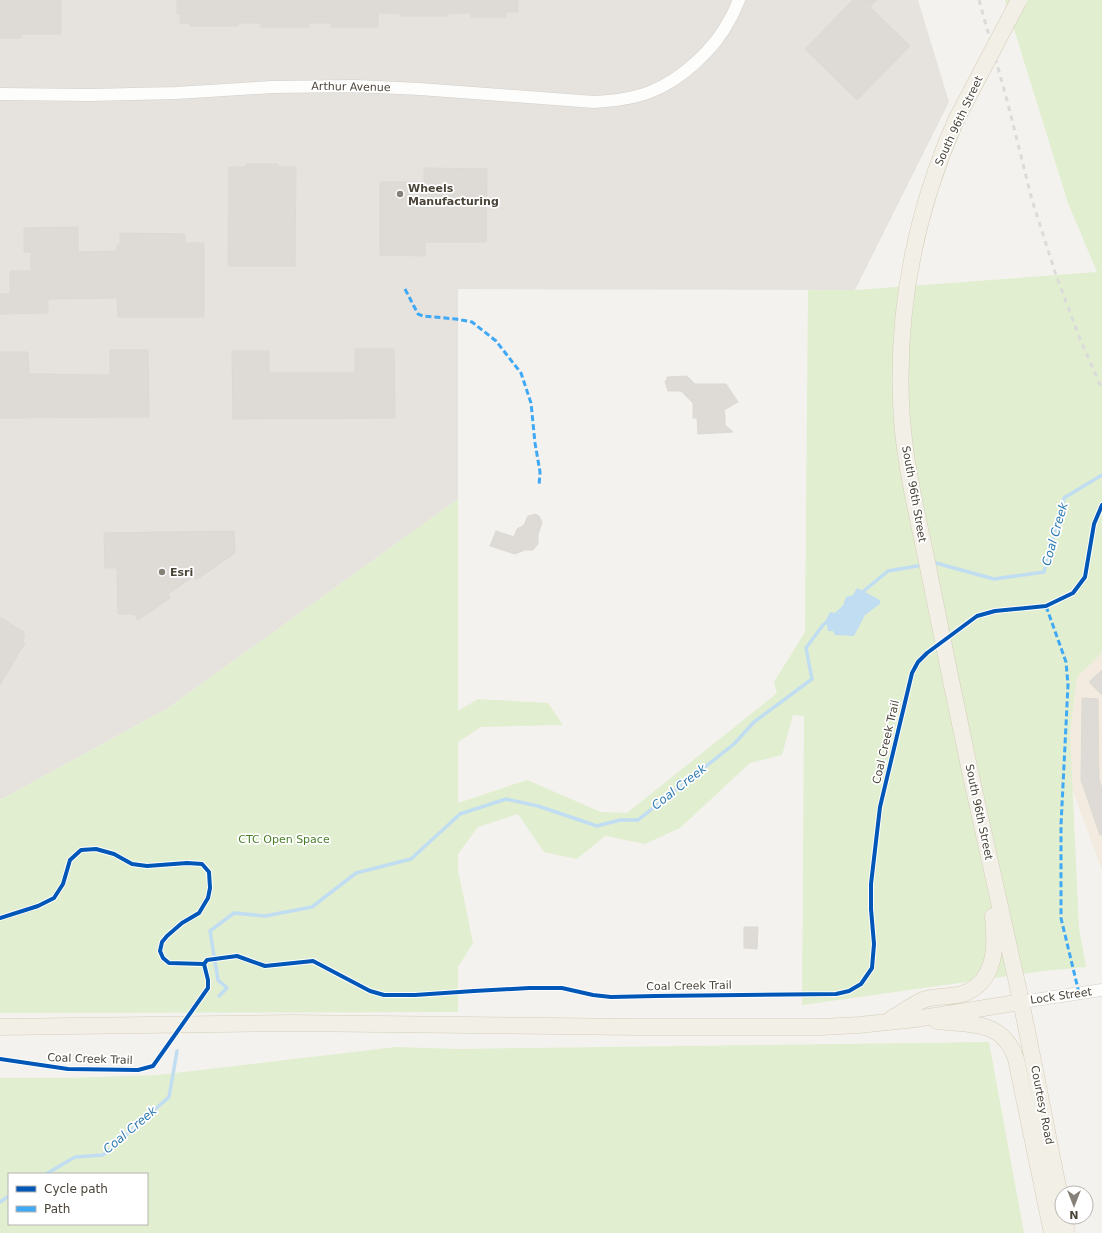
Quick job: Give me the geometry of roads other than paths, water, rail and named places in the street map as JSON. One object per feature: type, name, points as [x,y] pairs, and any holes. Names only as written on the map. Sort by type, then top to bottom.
[{"type":"main road","name":"South 96th Street","points":[[1019,0],[956,120],[929,188],[920,222],[906,294],[900,366],[901,403],[909,475],[949,671],[1021,1002]]},
{"type":"main road","points":[[886,1023],[923,1000],[965,993],[979,984],[988,972],[994,956],[995,936],[986,841]]},
{"type":"main road","points":[[0,1026],[291,1023],[768,1028],[886,1023],[1021,1002]]},
{"type":"main road","name":"Courtesy Road","points":[[1021,1002],[1058,1185]]},
{"type":"main road","points":[[916,1019],[987,1027],[1001,1034],[1012,1048],[1016,1059],[1052,1233]]},
{"type":"street","name":"Arthur Avenue","points":[[0,94],[90,95],[176,93],[272,87],[355,86],[420,89],[594,102],[622,100],[650,92],[669,83],[692,66],[715,42],[730,20],[739,0]]},
{"type":"street","name":"Lock Street","points":[[1021,1002],[1102,990]]},
{"type":"water","points":[[857,588],[880,600],[880,604],[865,615],[854,636],[835,635],[833,631],[828,631],[826,620],[830,612],[840,614],[846,597],[853,595]]},
{"type":"waterway","name":"Coal Creek","points":[[931,564],[936,563],[994,579],[1044,572],[1064,498],[1102,475]]},
{"type":"waterway","name":"Coal Creek","points":[[860,594],[888,571],[923,565]]},
{"type":"waterway","name":"Coal Creek","points":[[834,616],[844,607]]},
{"type":"waterway","name":"Coal Creek","points":[[219,996],[227,988],[218,980],[210,931],[234,913],[265,916],[312,907],[356,873],[411,859],[460,814],[506,799],[538,806],[597,826],[620,820],[638,820],[734,744],[754,722],[812,679],[806,648],[823,625],[829,620]]},
{"type":"waterway","name":"Coal Creek","points":[[48,1173],[75,1157],[103,1155],[169,1097],[177,1051]]},
{"type":"waterway","name":"Coal Creek","points":[[0,1202],[8,1197]]},
{"type":"railway","points":[[979,0],[1007,100],[1032,200],[1056,275],[1080,339],[1102,389]]},
{"type":"place","name":"Wheels Manufacturing","points":[[400,194]]},
{"type":"place","name":"Esri","points":[[162,572]]},
{"type":"park label","name":"CTC Open Space","points":[[284,839]]}]
